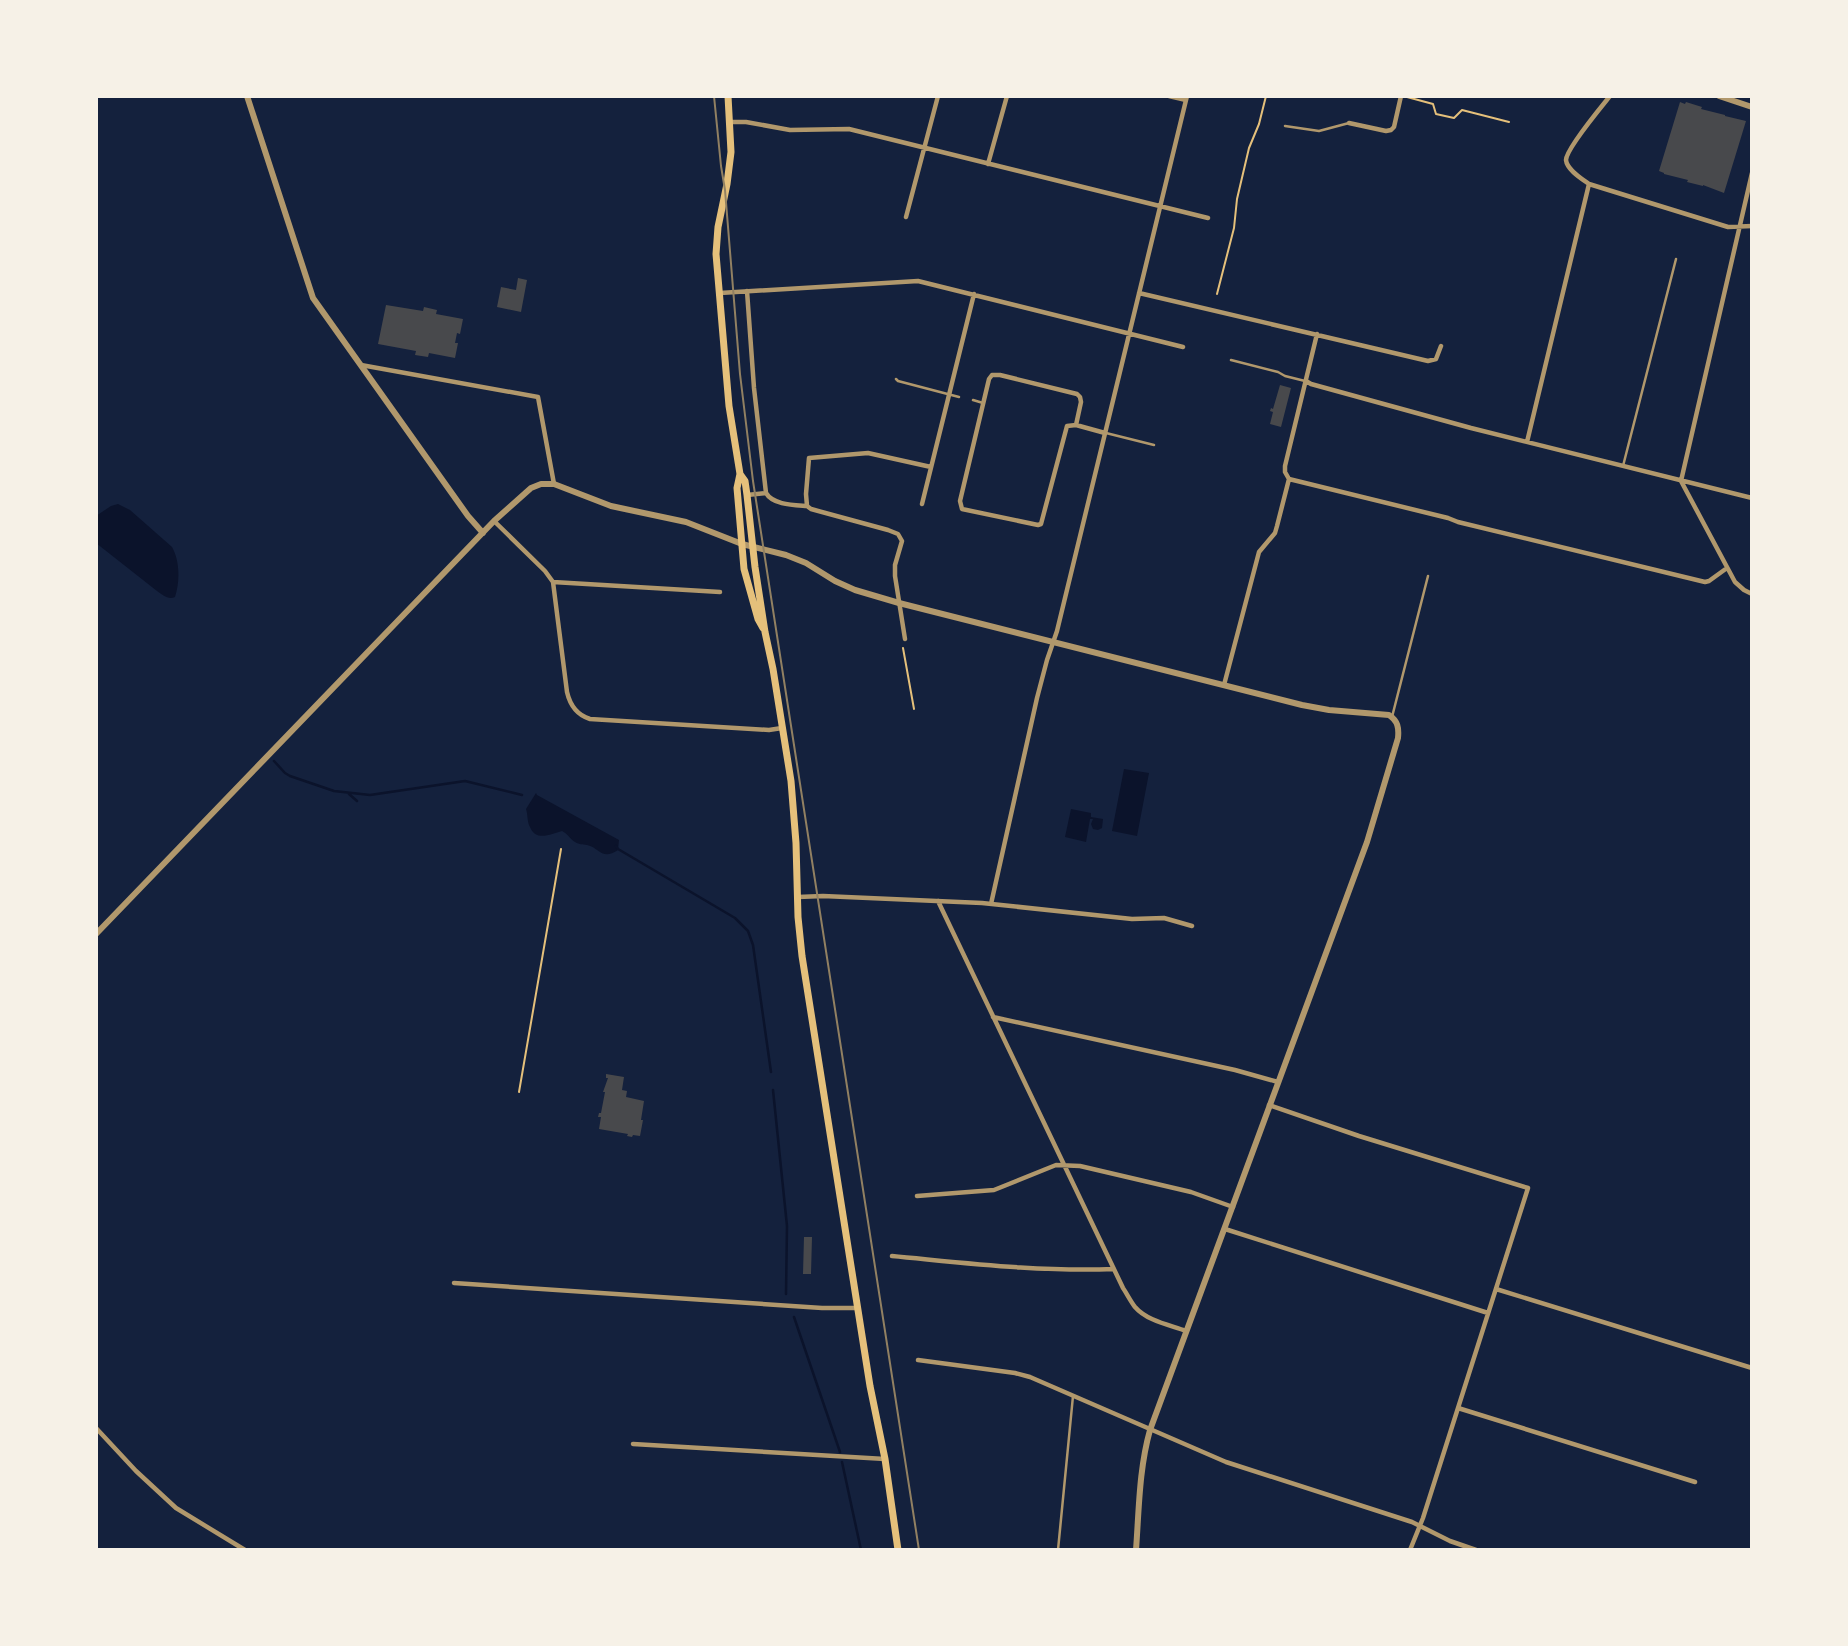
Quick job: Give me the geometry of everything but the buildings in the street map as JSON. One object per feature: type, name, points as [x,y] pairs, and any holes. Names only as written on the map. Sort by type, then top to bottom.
[{"type":"main road","points":[[728,96],[731,152],[716,241],[719,293],[729,406],[740,474],[737,488],[745,573],[758,619],[765,632]]},
{"type":"main road","points":[[740,474],[745,481],[765,632],[791,781],[802,956],[898,1550]]},
{"type":"street","points":[[247,96],[313,298],[468,516],[483,533]]},
{"type":"street","points":[[906,217],[938,96]]},
{"type":"street","points":[[988,164],[1007,96]]},
{"type":"street","points":[[991,904],[1046,660],[1054,642],[1186,98],[1169,96]]},
{"type":"street","points":[[1349,122],[1391,130],[1402,96]]},
{"type":"street","points":[[1611,96],[1576,140],[1566,160],[1567,165],[1589,184],[1728,227],[1752,226]]},
{"type":"street","points":[[1719,96],[1752,107]]},
{"type":"street","points":[[730,122],[746,122],[790,130],[849,129],[1208,218]]},
{"type":"street","points":[[1752,173],[1681,481],[1727,568],[1740,587],[1752,594]]},
{"type":"street","points":[[1527,442],[1589,184]]},
{"type":"street","points":[[719,293],[912,281],[1183,347]]},
{"type":"street","points":[[747,291],[754,388],[766,493],[774,500],[807,506],[898,534],[902,541],[895,568],[905,639]]},
{"type":"street","points":[[1139,293],[1428,361],[1436,359],[1441,346]]},
{"type":"street","points":[[922,504],[974,294]]},
{"type":"street","points":[[1317,334],[1285,466],[1289,479],[1542,544],[1709,582],[1727,568]]},
{"type":"street","points":[[360,365],[538,397],[554,484]]},
{"type":"street","points":[[1076,425],[1082,402],[1077,394],[995,374],[990,377],[960,501],[962,509],[1038,526],[1041,524],[1065,429],[1068,425],[1076,425],[1105,433]]},
{"type":"street","points":[[1306,382],[1471,428],[1752,498]]},
{"type":"street","points":[[807,506],[809,458],[868,453],[932,467]]},
{"type":"street","points":[[1224,685],[1259,552],[1275,533],[1289,479]]},
{"type":"street","points":[[96,934],[494,521],[531,488],[541,484],[554,484],[605,505],[686,522],[742,544],[795,558],[855,590],[899,603],[1318,709],[1378,713],[1392,717],[1398,726],[1398,738],[1373,824],[1150,1430],[1143,1456],[1136,1550]]},
{"type":"street","points":[[747,495],[766,493]]},
{"type":"street","points":[[494,521],[553,582],[569,702],[581,716],[590,719],[769,730],[782,728]]},
{"type":"street","points":[[553,582],[720,592]]},
{"type":"street","points":[[797,897],[831,896],[991,904],[1132,919],[1164,918],[1192,926]]},
{"type":"street","points":[[938,901],[1123,1288],[1135,1307],[1142,1312],[1186,1331]]},
{"type":"street","points":[[992,1016],[1278,1082]]},
{"type":"street","points":[[1269,1105],[1528,1188],[1410,1550]]},
{"type":"street","points":[[917,1196],[994,1190],[1053,1166],[1065,1165],[1080,1166],[1191,1192],[1233,1207]]},
{"type":"street","points":[[1225,1229],[1488,1313]]},
{"type":"street","points":[[892,1256],[1009,1268],[1114,1269]]},
{"type":"street","points":[[454,1283],[821,1308],[858,1308]]},
{"type":"street","points":[[1496,1289],[1752,1368]]},
{"type":"street","points":[[918,1360],[1015,1373],[1227,1462],[1420,1526],[1476,1550]]},
{"type":"street","points":[[1458,1408],[1695,1482]]},
{"type":"street","points":[[96,1428],[136,1471],[176,1508],[245,1550]]},
{"type":"street","points":[[633,1444],[885,1459]]},
{"type":"lane","points":[[1285,126],[1319,131],[1349,122]]},
{"type":"lane","points":[[1622,467],[1676,259]]},
{"type":"lane","points":[[1231,360],[1306,382]]},
{"type":"lane","points":[[896,379],[959,397]]},
{"type":"lane","points":[[973,400],[983,402]]},
{"type":"lane","points":[[1105,433],[1154,444]]},
{"type":"lane","points":[[1392,717],[1428,576]]},
{"type":"lane","points":[[1058,1550],[1073,1396]]},
{"type":"path","points":[[1217,294],[1234,228],[1237,199],[1249,148],[1266,96]]},
{"type":"path","points":[[1402,96],[1433,104],[1436,114],[1454,118],[1462,110],[1509,122]]},
{"type":"path","points":[[904,648],[914,709]]},
{"type":"path","points":[[519,1092],[561,849]]},
{"type":"water","points":[[118,504],[130,510],[172,547],[178,572],[175,597],[161,594],[96,543],[96,516]]},
{"type":"water","points":[[1124,769],[1149,773],[1137,836],[1112,831]]},
{"type":"water","points":[[536,793],[619,840],[618,850],[605,854],[577,843],[562,831],[544,836],[533,832],[526,809]]},
{"type":"water","points":[[1071,809],[1091,813],[1091,817],[1103,819],[1102,828],[1093,829],[1093,819],[1090,819],[1086,842],[1065,837]]},
{"type":"waterway","points":[[274,761],[290,776],[334,791],[370,795],[465,781],[522,795]]},
{"type":"waterway","points":[[349,794],[357,801]]},
{"type":"waterway","points":[[616,846],[735,918],[748,931],[753,945],[771,1072]]},
{"type":"waterway","points":[[773,1090],[787,1226],[786,1294]]},
{"type":"waterway","points":[[794,1317],[840,1452]]},
{"type":"waterway","points":[[842,1462],[861,1550]]},
{"type":"tram line","points":[[714,96],[725,190],[740,374],[753,481],[919,1550]]}]
